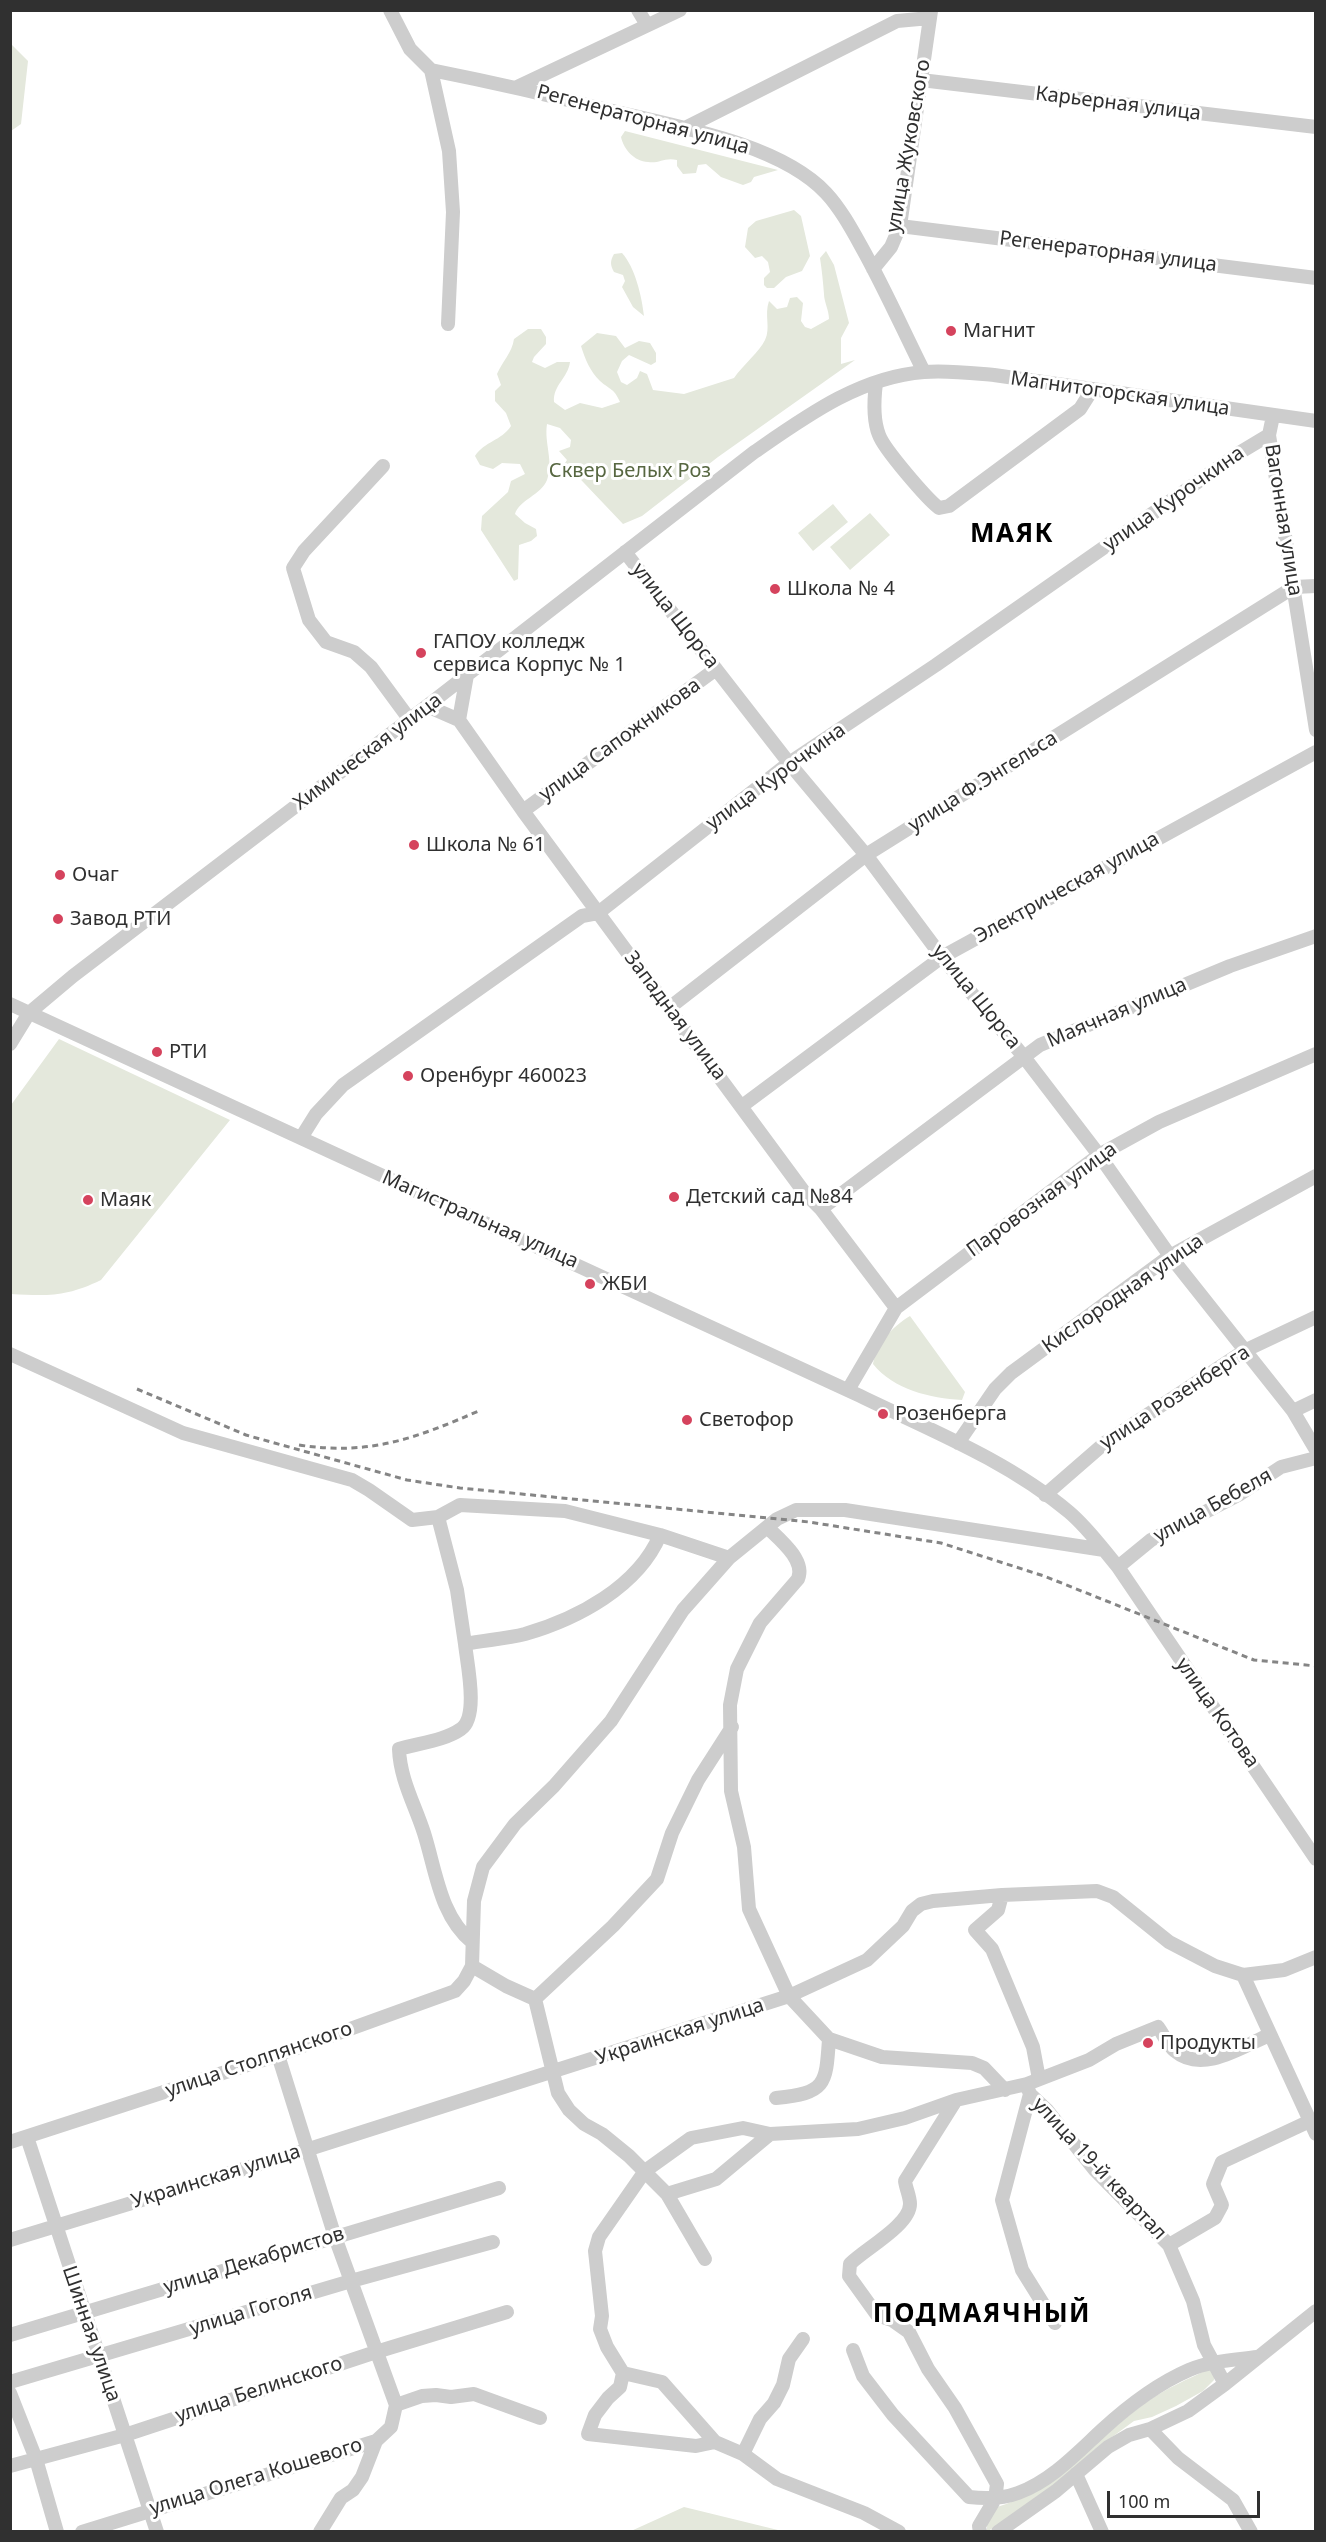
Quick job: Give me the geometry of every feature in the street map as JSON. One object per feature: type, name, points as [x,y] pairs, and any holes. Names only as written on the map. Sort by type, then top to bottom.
[{"type":"street","points":[[390,10],[410,49],[431,70],[449,151],[453,212],[448,324]]},
{"type":"street","points":[[638,10],[648,25]]},
{"type":"street","points":[[517,87],[680,10]]},
{"type":"street","points":[[685,128],[897,21],[931,14]]},
{"type":"street","name":"улица Жуковского","points":[[873,269],[891,247],[900,225],[931,14]]},
{"type":"street","name":"Регенераторная улица","points":[[431,70],[517,87],[685,128],[764,154],[800,171],[826,194],[848,224],[873,269]]},
{"type":"street","name":"Карьерная улица","points":[[921,80],[1316,126]]},
{"type":"street","name":"Регенераторная улица","points":[[900,225],[1316,278]]},
{"type":"street","points":[[873,269],[924,372]]},
{"type":"street","name":"Химическая улица","points":[[10,1020],[29,1012],[72,976],[410,720],[753,453],[800,420],[836,399],[876,383],[924,372]]},
{"type":"street","name":"Магнитогорская улица","points":[[924,372],[994,375],[1316,421]]},
{"type":"street","points":[[876,383],[874,404],[879,436],[928,500],[939,508],[949,506],[1080,409],[1092,390]]},
{"type":"street","name":"Вагонная улица","points":[[1273,416],[1269,435],[1316,730]]},
{"type":"street","name":"улица Курочкина","points":[[301,1138],[316,1114],[343,1085],[582,916],[598,913],[789,764],[946,658],[1229,460],[1269,435]]},
{"type":"street","points":[[383,466],[304,551],[293,568],[309,620],[326,642],[354,652],[371,667],[410,720]]},
{"type":"street","name":"улица Щорса","points":[[625,552],[789,764],[866,855],[942,957],[1024,1057],[1099,1155],[1170,1256],[1293,1411],[1316,1450]]},
{"type":"street","name":"улица Ф.Энгельса","points":[[669,1008],[866,855],[1294,587],[1316,585]]},
{"type":"street","name":"улица Сапожникова","points":[[523,812],[716,669]]},
{"type":"street","points":[[428,706],[459,720],[467,675]]},
{"type":"street","name":"Западная улица","points":[[459,720],[523,812],[804,1192],[821,1209],[896,1308]]},
{"type":"street","name":"Электрическая улица","points":[[742,1106],[942,957],[1316,752]]},
{"type":"street","name":"Маячная улица","points":[[821,1209],[1040,1045],[1219,970],[1316,936]]},
{"type":"street","name":"Магистральная улица","points":[[10,1004],[848,1390],[958,1443],[1002,1467],[1068,1512],[1089,1531],[1118,1567]]},
{"type":"street","name":"Химическая улица","points":[[10,1044],[29,1012]]},
{"type":"street","name":"Паровозная улица","points":[[848,1390],[896,1308],[1099,1155],[1159,1122],[1316,1054]]},
{"type":"street","name":"Кислородная улица","points":[[958,1443],[995,1389],[1011,1373],[1170,1256],[1316,1176]]},
{"type":"street","name":"улица Розенберга","points":[[1045,1495],[1106,1442],[1244,1351],[1316,1317]]},
{"type":"street","points":[[10,1354],[161,1425],[352,1480],[412,1520],[438,1517],[460,1505],[565,1511],[660,1535],[729,1558]]},
{"type":"street","points":[[1293,1411],[1316,1400]]},
{"type":"street","name":"улица Бебеля","points":[[1118,1567],[1151,1540],[1240,1494],[1281,1467],[1316,1458]]},
{"type":"street","points":[[536,2000],[472,1966],[474,1901],[483,1867],[515,1824],[554,1786],[612,1721],[683,1610],[729,1558],[767,1527],[796,1510],[845,1510],[1104,1550]]},
{"type":"street","points":[[438,1517],[457,1590],[471,1707],[468,1722],[463,1728],[454,1733],[399,1749],[410,1800],[424,1833],[431,1864],[453,1921],[462,1934],[472,1942]]},
{"type":"street","points":[[767,1527],[799,1564],[801,1572],[798,1579],[760,1623],[737,1669],[730,1705],[731,1791],[744,1847],[749,1910],[789,1996],[829,2039],[827,2073],[822,2082],[814,2089],[795,2096],[776,2098]]},
{"type":"street","points":[[465,1644],[523,1634],[551,1625],[597,1602],[633,1575],[652,1554],[660,1535]]},
{"type":"street","name":"улица Котова","points":[[1118,1567],[1316,1859]]},
{"type":"street","points":[[536,2000],[614,1926],[657,1879],[677,1823],[698,1780],[732,1727]]},
{"type":"street","name":"Украинская улица","points":[[10,2240],[306,2150],[789,1996],[867,1960],[903,1926],[912,1911],[921,1904],[933,1901],[1097,1891],[1113,1897],[1170,1942],[1215,1966],[1243,1975],[1284,1970],[1316,1957]]},
{"type":"street","name":"улица 19-й квартал","points":[[1002,1895],[998,1910],[975,1930],[992,1949],[1033,2047],[1032,2086],[1002,2200],[1022,2270],[1055,2323]]},
{"type":"street","name":"улица Столпянского","points":[[10,2142],[278,2055],[455,1991],[464,1981],[472,1966]]},
{"type":"street","points":[[1243,1975],[1313,2128]]},
{"type":"street","points":[[536,2000],[558,2093],[568,2110],[584,2124],[602,2134],[645,2171],[667,2194],[705,2259]]},
{"type":"street","name":"улица 19-й квартал","points":[[623,2373],[607,2347],[600,2329],[602,2316],[595,2251],[599,2237],[645,2171],[691,2138],[743,2128],[770,2134],[858,2128],[905,2118],[956,2100],[1032,2086],[1089,2060],[1116,2044],[1158,2027],[1175,2051],[1197,2061],[1224,2055],[1269,2035]]},
{"type":"street","name":"улица 19-й квартал","points":[[829,2039],[882,2057],[972,2062],[984,2068],[1005,2090]]},
{"type":"street","points":[[278,2055],[335,2237],[396,2405],[422,2396],[452,2397],[474,2394],[540,2418]]},
{"type":"street","name":"улица 19-й квартал","points":[[1032,2086],[1047,2110],[1094,2169],[1169,2245],[1193,2301],[1204,2345],[1225,2384]]},
{"type":"street","points":[[956,2100],[905,2181],[906,2193],[910,2201],[909,2213],[890,2232],[850,2264],[849,2276],[877,2315],[892,2320],[909,2332],[928,2369],[955,2408],[998,2484],[995,2499],[979,2526],[980,2532]]},
{"type":"street","name":"улица 19-й квартал","points":[[1169,2245],[1215,2218],[1222,2205],[1213,2184],[1222,2162],[1313,2128]]},
{"type":"street","points":[[667,2194],[716,2179],[770,2134]]},
{"type":"street","name":"Шинная улица","points":[[27,2137],[157,2532]]},
{"type":"street","name":"улица Декабристов","points":[[10,2335],[499,2188]]},
{"type":"street","name":"улица Гоголя","points":[[10,2382],[351,2281],[493,2242]]},
{"type":"street","points":[[998,2532],[1056,2491],[1108,2447],[1129,2435],[1150,2429],[1188,2411],[1257,2357],[1310,2323],[1316,2311]]},
{"type":"street","name":"улица Белинского","points":[[10,2466],[125,2435],[376,2352],[507,2312]]},
{"type":"street","points":[[743,2454],[760,2419],[774,2403],[783,2385],[789,2359],[803,2338]]},
{"type":"street","points":[[853,2350],[863,2376],[893,2415],[969,2498],[995,2499],[1020,2493],[1064,2466],[1114,2420],[1152,2392],[1188,2370],[1212,2362],[1257,2357]]},
{"type":"street","points":[[715,2442],[696,2446],[588,2434],[595,2415],[620,2387],[623,2373],[662,2382],[715,2442],[743,2454],[777,2479],[864,2513],[899,2532]]},
{"type":"street","points":[[10,2393],[36,2459],[57,2532]]},
{"type":"street","name":"улица Олега Кошевого","points":[[82,2532],[376,2440],[391,2427],[396,2405]]},
{"type":"street","points":[[1150,2429],[1178,2458],[1233,2500],[1251,2532]]},
{"type":"street","points":[[320,2532],[341,2498],[353,2490],[363,2476],[376,2440]]},
{"type":"street","points":[[1076,2474],[1102,2532]]},
{"type":"green space","points":[[11,44],[28,61],[21,124],[11,131]]},
{"type":"green space","points":[[625,131],[778,170],[754,177],[751,182],[743,185],[721,177],[706,164],[698,165],[696,173],[683,174],[677,166],[677,160],[652,162],[634,157],[622,142],[621,137]]},
{"type":"green space","points":[[794,210],[801,216],[810,256],[802,271],[786,277],[774,288],[767,288],[764,285],[764,278],[770,272],[768,262],[762,256],[755,258],[745,247],[748,228],[756,221]]},
{"type":"green space","name":"Сквер Белых Роз","points":[[826,251],[834,265],[849,323],[841,338],[841,364],[855,360],[718,457],[642,516],[623,524],[565,463],[567,460],[559,451],[570,447],[571,440],[560,428],[547,424],[550,466],[547,480],[540,490],[517,509],[515,514],[536,529],[537,536],[519,545],[518,579],[514,581],[481,530],[482,516],[508,492],[511,481],[525,474],[520,464],[502,463],[493,469],[480,465],[475,456],[511,426],[506,413],[495,401],[495,391],[501,385],[497,374],[514,339],[528,329],[541,329],[546,337],[546,344],[532,362],[545,368],[557,362],[570,362],[567,373],[554,396],[554,402],[565,410],[580,403],[602,408],[620,402],[614,392],[593,373],[581,346],[597,333],[616,336],[625,348],[639,341],[650,343],[656,353],[656,362],[651,365],[629,355],[622,361],[617,372],[621,382],[627,385],[637,378],[640,371],[647,374],[653,390],[684,394],[734,378],[765,340],[769,301],[777,309],[787,307],[790,298],[797,297],[803,303],[801,321],[805,327],[811,329],[829,319],[820,258]]},
{"type":"green space","points":[[622,253],[627,259],[640,291],[644,316],[633,307],[622,287],[625,281],[623,275],[614,272],[612,267],[611,261],[614,254]]},
{"type":"green space","points":[[833,504],[848,522],[813,551],[798,533]]},
{"type":"green space","points":[[870,513],[890,535],[850,570],[830,547]]},
{"type":"green space","name":"Маяк","points":[[59,1039],[230,1120],[101,1280],[77,1290],[57,1294],[11,1294],[11,1105]]},
{"type":"green space","points":[[910,1316],[965,1392],[962,1400],[913,1391],[891,1380],[873,1364],[886,1336]]},
{"type":"green space","points":[[1209,2369],[1214,2372],[1214,2380],[1203,2391],[1152,2417],[1134,2421],[1093,2451],[1059,2482],[987,2532],[987,2522],[994,2508],[1017,2500],[1037,2489],[1075,2462],[1148,2401]]},
{"type":"green space","points":[[684,2507],[782,2531],[631,2531]]},
{"type":"railway","points":[[137,1389],[246,1435],[407,1480],[460,1488],[809,1522],[941,1543],[1044,1576],[1254,1660],[1316,1666]]},
{"type":"railway","points":[[299,1445],[349,1448],[393,1442],[435,1429],[481,1410]]},
{"type":"place","name":"Магнит","points":[[951,331]]},
{"type":"place","name":"Школа № 4","points":[[775,589]]},
{"type":"place","name":"ГАПОУ колледж сервиса Корпус № 1","points":[[421,653]]},
{"type":"place","name":"Школа № 61","points":[[414,845]]},
{"type":"place","name":"Очаг","points":[[60,875]]},
{"type":"place","name":"Завод РТИ","points":[[58,919]]},
{"type":"place","name":"РТИ","points":[[157,1052]]},
{"type":"place","name":"Оренбург 460023","points":[[408,1076]]},
{"type":"place","name":"Детский сад №84","points":[[674,1197]]},
{"type":"place","name":"Маяк","points":[[88,1200]]},
{"type":"place","name":"ЖБИ","points":[[590,1284]]},
{"type":"place","name":"Розенберга","points":[[883,1414]]},
{"type":"place","name":"Светофор","points":[[687,1420]]},
{"type":"place","name":"Продукты","points":[[1148,2043]]},
{"type":"district","name":"МАЯК","points":[[1012,535]]},
{"type":"district","name":"ПОДМАЯЧНЫЙ","points":[[982,2315]]}]
